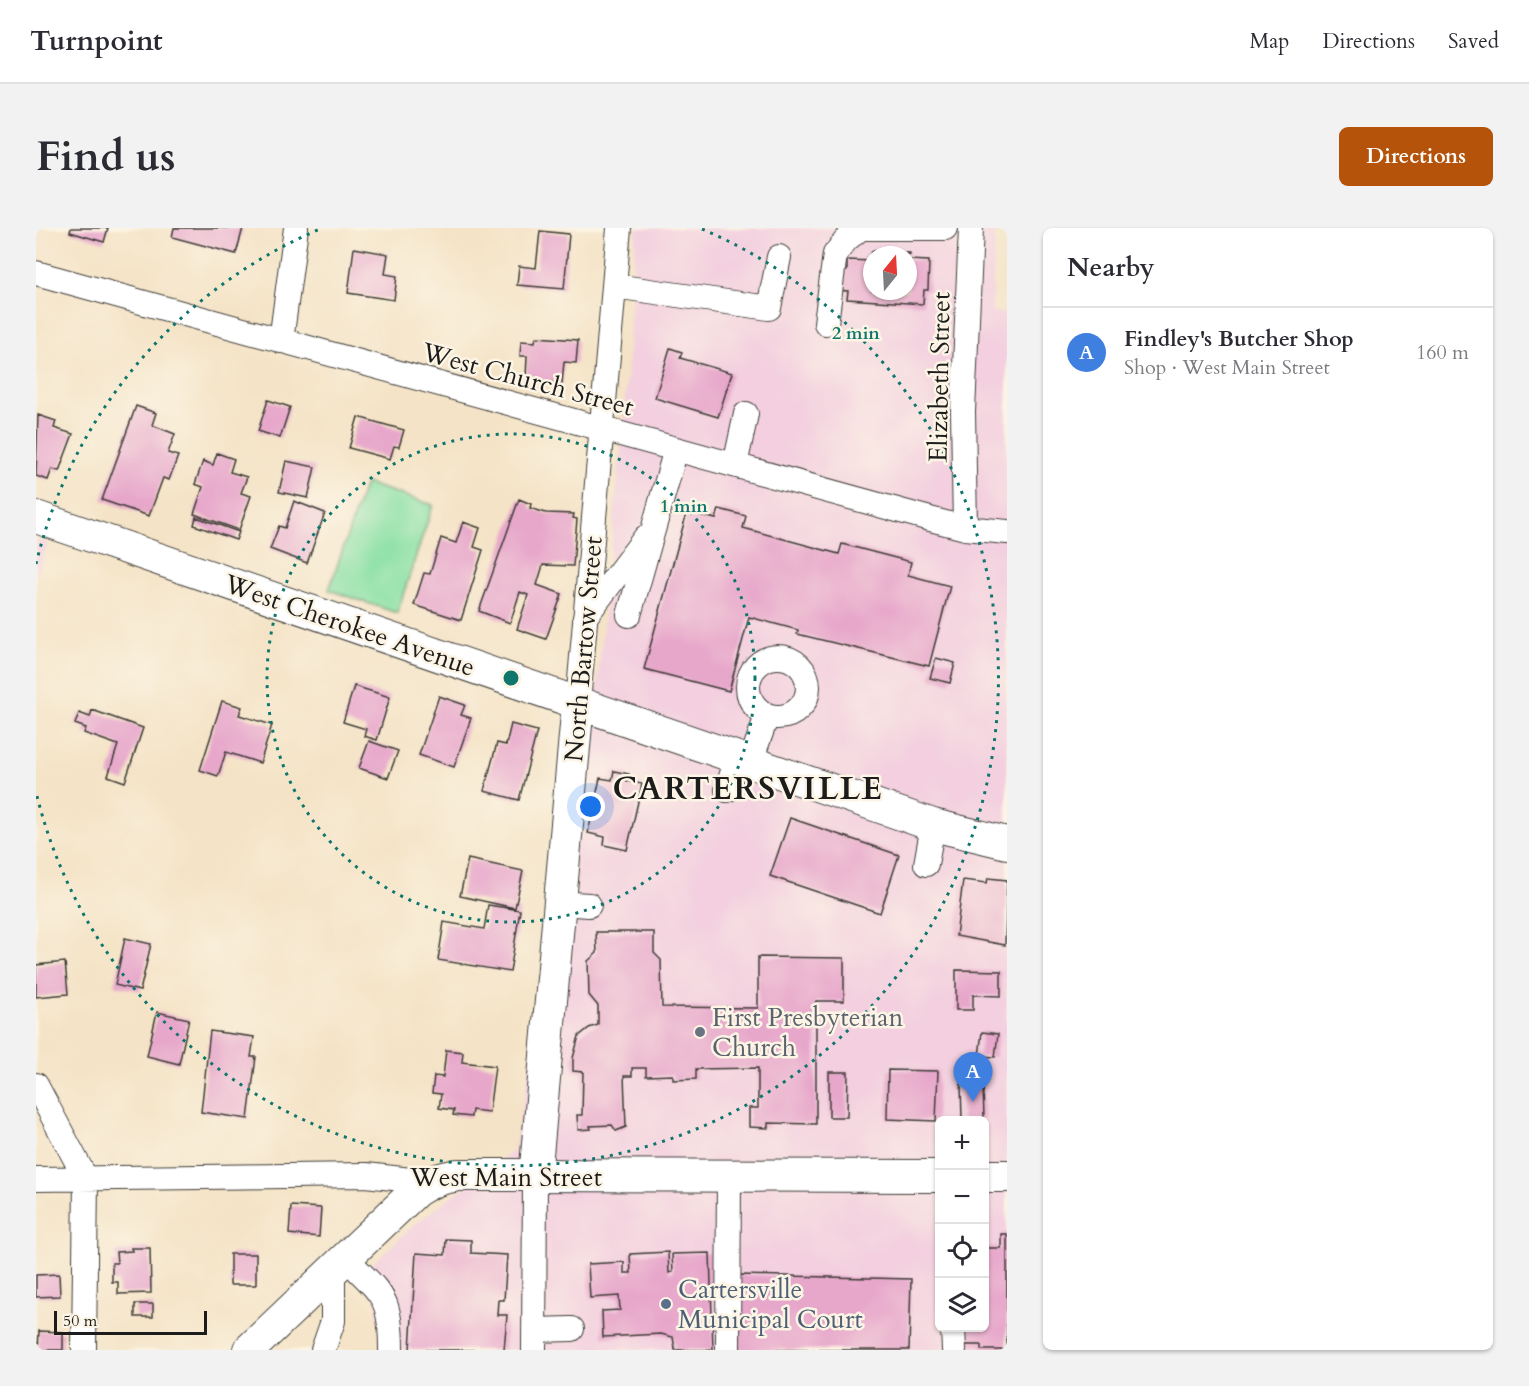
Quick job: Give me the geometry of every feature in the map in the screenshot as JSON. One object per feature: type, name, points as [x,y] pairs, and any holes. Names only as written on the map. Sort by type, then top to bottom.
[{"type":"main road","name":"West Cherokee Avenue","points":[[36,517],[933,825],[1007,843]]},
{"type":"main road","name":"North Bartow Street","points":[[535,1177],[558,903],[578,703]]},
{"type":"main road","name":"West Main Street","points":[[429,1182],[458,1175],[535,1177],[935,1176]]},
{"type":"main road","points":[[989,1176],[1007,1176]]},
{"type":"main road","points":[[249,1350],[401,1204],[429,1182]]},
{"type":"street","points":[[281,341],[296,228]]},
{"type":"street","name":"North Bartow Street","points":[[578,703],[619,228]]},
{"type":"street","points":[[826,323],[835,254],[847,239],[861,228],[945,228]]},
{"type":"street","name":"Elizabeth Street","points":[[966,528],[957,347],[971,228]]},
{"type":"street","points":[[614,286],[769,308],[779,257]]},
{"type":"street","name":"West Church Street","points":[[36,273],[966,528],[1007,532]]},
{"type":"street","points":[[735,465],[746,414]]},
{"type":"street","points":[[629,615],[676,449]]},
{"type":"street","points":[[585,617],[654,526]]},
{"type":"street","points":[[727,790],[767,716]]},
{"type":"street","points":[[926,864],[933,825]]},
{"type":"street","points":[[558,903],[589,904]]},
{"type":"street","points":[[36,1085],[86,1179],[84,1350]]},
{"type":"street","name":"West Main Street","points":[[36,1179],[366,1175],[429,1182]]},
{"type":"street","points":[[728,1350],[729,1176]]},
{"type":"street","points":[[535,1177],[534,1340],[572,1329]]},
{"type":"street","points":[[323,1350],[333,1321],[339,1264]]},
{"type":"street","points":[[339,1264],[384,1297],[391,1325],[391,1350]]},
{"type":"street","points":[[953,1332],[954,1350]]},
{"type":"shaded area","points":[[636,228],[995,228],[992,312],[1007,313],[1007,1350],[381,1350],[372,1264],[415,1224],[514,1150],[592,737],[624,417]]},
{"type":"shaded area","points":[[36,539],[48,543],[36,579]]},
{"type":"green space","points":[[365,483],[433,505],[397,613],[329,590]]},
{"type":"building","points":[[71,228],[108,228],[104,242],[70,232]]},
{"type":"building","points":[[174,228],[243,228],[236,254],[172,237]]},
{"type":"building","points":[[540,231],[569,234],[564,289],[517,285],[519,266],[536,268]]},
{"type":"building","points":[[354,248],[388,254],[385,274],[397,276],[394,300],[348,293]]},
{"type":"building","points":[[847,260],[863,261],[863,300],[917,300],[917,260],[929,261],[928,290],[924,290],[923,304],[847,299],[848,291],[835,290],[837,270],[847,271]]},
{"type":"building","points":[[536,337],[578,340],[576,363],[564,362],[562,384],[526,378],[527,356],[520,356],[521,341],[535,342]]},
{"type":"building","points":[[670,348],[682,352],[680,358],[732,373],[718,417],[655,398]]},
{"type":"building","points":[[268,400],[290,407],[280,438],[258,431]]},
{"type":"building","points":[[136,406],[156,413],[152,425],[175,434],[168,453],[178,456],[169,480],[163,478],[149,516],[102,500]]},
{"type":"building","points":[[38,415],[56,421],[54,428],[73,434],[59,471],[52,469],[48,480],[36,476]]},
{"type":"building","points":[[358,417],[404,430],[399,447],[394,446],[390,459],[349,448]]},
{"type":"building","points":[[217,453],[234,459],[230,472],[247,477],[241,493],[251,496],[239,530],[194,514],[203,487],[195,484],[203,461],[213,465]]},
{"type":"building","points":[[286,461],[315,467],[308,498],[279,492]]},
{"type":"building","points":[[519,499],[531,504],[530,508],[546,513],[574,514],[573,518],[577,519],[573,566],[543,565],[537,585],[562,594],[546,639],[517,629],[528,595],[520,592],[510,623],[479,611]]},
{"type":"building","points":[[294,501],[325,513],[307,563],[270,549],[279,526],[285,528]]},
{"type":"building","points":[[719,509],[746,516],[743,528],[839,554],[842,544],[911,562],[908,575],[950,586],[929,666],[797,634],[798,630],[749,617],[729,691],[644,669],[687,512],[716,519]]},
{"type":"building","points":[[196,517],[239,532],[236,540],[194,525]]},
{"type":"building","points":[[463,522],[480,528],[474,547],[483,550],[461,620],[414,605],[424,573],[430,574],[441,538],[456,543]]},
{"type":"building","points":[[936,658],[955,663],[950,683],[930,678]]},
{"type":"building","points":[[354,686],[390,697],[377,740],[364,736],[366,729],[343,722]]},
{"type":"building","points":[[439,696],[465,705],[461,715],[471,718],[454,767],[419,755]]},
{"type":"building","points":[[222,701],[242,707],[239,715],[272,725],[260,763],[226,752],[218,776],[200,770]]},
{"type":"building","points":[[92,710],[143,728],[125,782],[108,776],[118,745],[84,733],[86,728],[75,724],[79,713],[90,717]]},
{"type":"building","points":[[511,724],[537,731],[519,800],[484,791],[497,743],[506,745]]},
{"type":"building","points":[[369,741],[398,751],[388,778],[359,768]]},
{"type":"building","points":[[614,771],[629,774],[627,781],[642,784],[627,850],[604,845],[605,837],[588,833],[600,778],[612,780]]},
{"type":"building","points":[[790,818],[899,855],[880,913],[770,876]]},
{"type":"building","points":[[468,859],[523,871],[515,908],[460,896]]},
{"type":"building","points":[[988,878],[1007,880],[1005,945],[956,936],[963,880],[987,883]]},
{"type":"building","points":[[488,905],[520,910],[510,972],[438,960],[444,922],[484,929]]},
{"type":"building","name":"First Presbyterian Church","points":[[596,932],[654,932],[654,953],[661,960],[662,1007],[758,1008],[758,957],[844,958],[844,1001],[816,1001],[816,1124],[768,1123],[768,1128],[749,1127],[749,1108],[758,1108],[758,1068],[696,1069],[696,1079],[673,1080],[673,1075],[646,1076],[646,1068],[632,1068],[632,1076],[624,1076],[626,1127],[616,1131],[612,1125],[590,1126],[591,1129],[578,1130],[577,1115],[582,1115],[583,1072],[573,1071],[573,1058],[579,1036],[589,1028],[598,1025],[598,1006],[589,995],[588,961],[597,953]]},
{"type":"building","points":[[125,938],[151,944],[140,991],[115,985]]},
{"type":"building","points":[[65,962],[68,994],[36,997],[36,965]]},
{"type":"building","points":[[956,970],[1001,971],[1001,996],[973,995],[973,1010],[956,1010]]},
{"type":"building","points":[[157,1012],[189,1019],[179,1064],[147,1056]]},
{"type":"building","points":[[210,1031],[254,1037],[251,1057],[256,1057],[248,1119],[201,1112]]},
{"type":"building","points":[[982,1032],[998,1034],[995,1057],[979,1056]]},
{"type":"building","points":[[446,1050],[463,1052],[462,1062],[495,1066],[489,1112],[472,1110],[471,1117],[453,1115],[454,1110],[439,1108],[441,1094],[432,1093],[434,1076],[443,1077]]},
{"type":"building","points":[[888,1070],[938,1071],[935,1121],[887,1119]]},
{"type":"building","points":[[829,1072],[848,1072],[847,1117],[829,1117]]},
{"type":"building","points":[[961,1084],[983,1084],[984,1116],[962,1116]]},
{"type":"building","points":[[291,1206],[321,1208],[319,1237],[289,1234]]},
{"type":"building","points":[[1001,1234],[1007,1234],[1007,1350],[981,1350],[981,1345],[965,1345],[965,1332],[989,1332],[989,1248],[1001,1248]]},
{"type":"building","points":[[446,1239],[471,1240],[471,1253],[507,1255],[504,1300],[498,1300],[497,1315],[507,1315],[504,1350],[410,1350],[416,1253],[445,1255]]},
{"type":"building","points":[[131,1248],[150,1248],[151,1293],[118,1294],[118,1282],[112,1282],[112,1263],[117,1263],[116,1252],[132,1251]]},
{"type":"building","name":"Cartersville Municipal Court","points":[[668,1252],[669,1273],[673,1272],[672,1254],[710,1253],[713,1350],[675,1350],[673,1337],[661,1334],[603,1337],[602,1311],[620,1310],[619,1296],[590,1298],[588,1264],[624,1262],[624,1273],[631,1273],[630,1254]]},
{"type":"building","points":[[230,1254],[256,1254],[256,1285],[230,1285]]},
{"type":"building","points":[[59,1274],[60,1296],[36,1297],[36,1275]]},
{"type":"building","points":[[739,1275],[911,1279],[909,1350],[737,1350]]},
{"type":"building","points":[[135,1304],[153,1304],[153,1317],[135,1317]]},
{"type":"building","points":[[39,1331],[63,1332],[63,1350],[38,1350]]},
{"type":"place","name":"First Presbyterian Church","points":[[700,1032]]},
{"type":"place","name":"Findley's Butcher Shop","points":[[973,1102]]},
{"type":"place","name":"Cartersville Municipal Court","points":[[666,1304]]},
{"type":"district","name":"CARTERSVILLE","points":[[748,788]]}]
